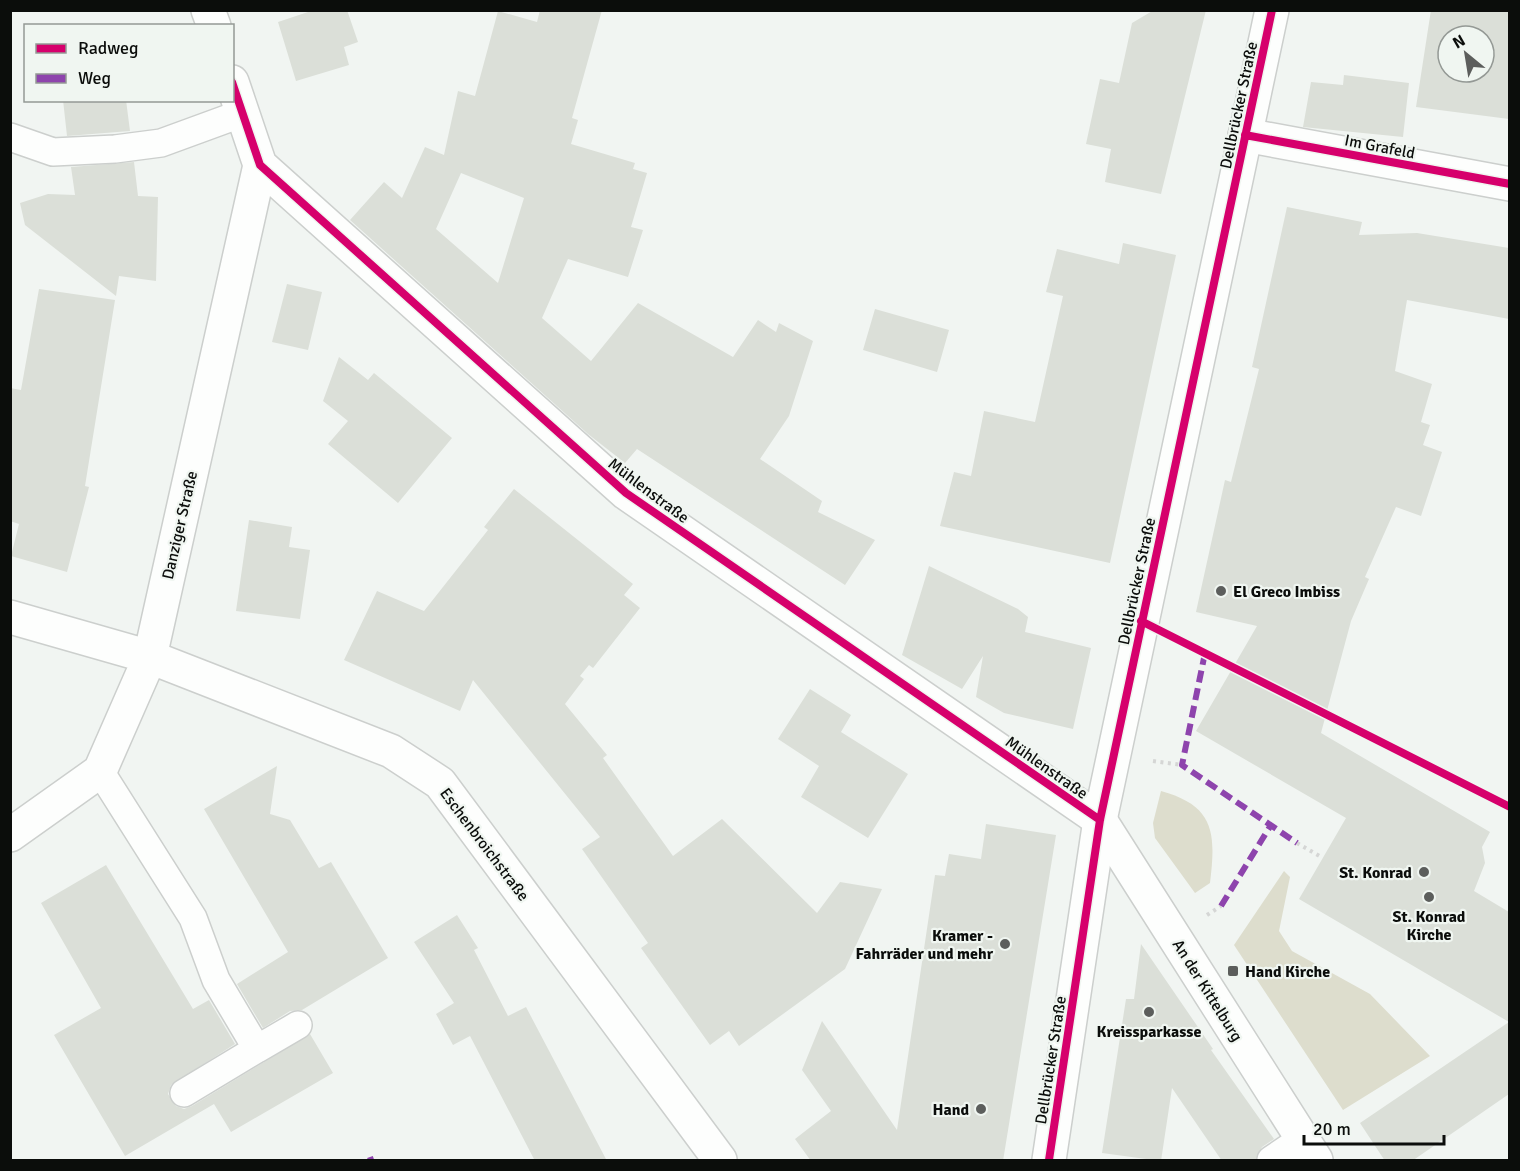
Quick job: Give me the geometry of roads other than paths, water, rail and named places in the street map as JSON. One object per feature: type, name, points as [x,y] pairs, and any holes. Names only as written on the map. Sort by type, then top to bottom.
[{"type":"street","name":"Dellbrücker Straße","points":[[1048,1161],[1100,820],[1272,10]]},
{"type":"street","points":[[234,88],[260,165]]},
{"type":"street","name":"Im Grafeld","points":[[1245,135],[1509,184]]},
{"type":"street","name":"Danziger Straße","points":[[100,771],[150,657],[260,165]]},
{"type":"street","name":"Mühlenstraße","points":[[260,165],[626,493],[1100,820]]},
{"type":"street","name":"Eschenbroichstraße","points":[[10,617],[150,657],[392,751],[440,783],[720,1161]]},
{"type":"street","points":[[10,835],[100,771]]},
{"type":"street","name":"An der Kittelburg","points":[[1100,820],[1309,1150]]},
{"type":"lane","points":[[10,137],[53,152],[115,149],[161,143],[243,113]]},
{"type":"lane","points":[[100,771],[193,918],[216,980],[257,1048]]},
{"type":"lane","points":[[184,1093],[298,1025]]},
{"type":"lane","points":[[1271,1161],[1309,1150]]},
{"type":"place","name":"El Greco Imbiss","points":[[1221,591]]},
{"type":"place","name":"St. Konrad","points":[[1424,872]]},
{"type":"place","name":"St. Konrad Kirche","points":[[1429,897]]},
{"type":"place","name":"Kramer - Fahrräder und mehr","points":[[1005,944]]},
{"type":"place","name":"Hand Kirche","points":[[1233,971]]},
{"type":"place","name":"Kreissparkasse","points":[[1149,1012]]},
{"type":"place","name":"Hand","points":[[981,1109]]}]
